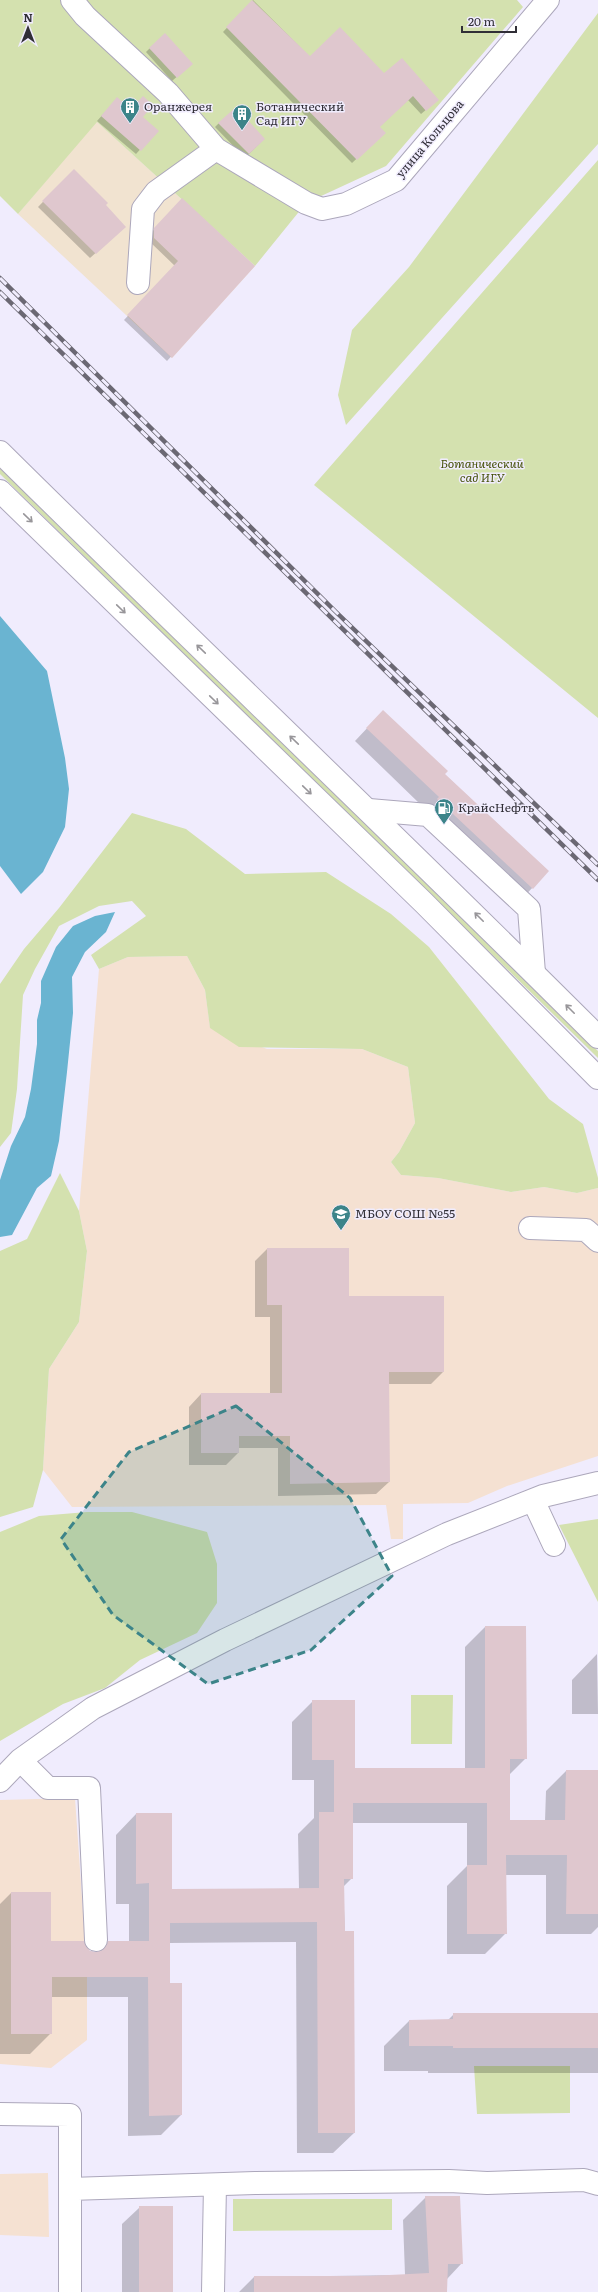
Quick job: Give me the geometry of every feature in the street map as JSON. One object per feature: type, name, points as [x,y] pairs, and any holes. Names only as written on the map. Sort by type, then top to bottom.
[{"type":"main road","name":"улица Кольцова","points":[[72,0],[85,16],[168,93],[216,149],[306,202],[322,208],[346,204],[396,180],[548,0]]},
{"type":"main road","points":[[138,283],[143,209],[156,192],[216,149]]},
{"type":"main road","points":[[0,452],[369,810],[598,1037]]},
{"type":"main road","points":[[0,491],[424,903],[598,1078]]},
{"type":"main road","points":[[369,810],[428,815],[529,909],[534,973]]},
{"type":"main road","points":[[530,1228],[586,1230],[598,1240]]},
{"type":"main road","points":[[0,1781],[20,1760],[93,1708],[218,1644],[447,1534],[533,1500],[598,1483]]},
{"type":"main road","points":[[533,1500],[554,1545]]},
{"type":"main road","points":[[20,1760],[48,1788],[89,1788],[96,1940]]},
{"type":"main road","points":[[0,2114],[70,2115],[70,2292]]},
{"type":"main road","points":[[70,2189],[215,2185],[584,2180],[598,2184]]},
{"type":"main road","points":[[213,2292],[215,2185]]},
{"type":"highlighted area","points":[[236,1406],[350,1498],[392,1576],[311,1650],[208,1684],[113,1615],[61,1539],[129,1452]]},
{"type":"shaded area","points":[[96,121],[255,266],[172,358],[18,214]]},
{"type":"shaded area","name":"МБОУ СОШ №55","points":[[187,956],[205,990],[210,1027],[267,1049],[362,1049],[408,1067],[415,1123],[399,1152],[391,1162],[401,1175],[438,1178],[511,1192],[544,1187],[577,1193],[598,1188],[598,1456],[507,1486],[468,1503],[403,1504],[403,1539],[391,1539],[386,1505],[72,1507],[43,1470],[49,1369],[79,1322],[87,1251],[79,1211],[99,969],[128,957]]},
{"type":"shaded area","points":[[75,1798],[85,1941],[52,1941],[52,1977],[87,1977],[87,2040],[51,2068],[0,2064],[0,1800]]},
{"type":"shaded area","points":[[48,2173],[49,2237],[0,2235],[0,2174]]},
{"type":"green space","name":"Ботанический сад ИГУ","points":[[0,0],[517,0],[523,7],[386,166],[306,203],[255,266],[97,122],[18,214],[0,196]]},
{"type":"green space","points":[[598,13],[598,144],[346,425],[338,395],[352,330],[409,267]]},
{"type":"green space","name":"Ботанический сад ИГУ","points":[[598,160],[598,718],[314,485]]},
{"type":"green space","points":[[0,468],[598,1051],[598,1058],[0,474]]},
{"type":"green space","points":[[132,813],[186,829],[245,874],[326,872],[391,914],[429,947],[549,1099],[583,1124],[598,1178],[598,1188],[577,1193],[544,1187],[511,1192],[438,1178],[401,1175],[391,1162],[399,1152],[415,1123],[408,1067],[362,1049],[239,1047],[210,1028],[205,990],[187,956],[128,957],[99,969],[91,955],[146,916],[132,901],[99,906],[59,926],[35,969],[23,995],[17,1089],[11,1133],[0,1147],[0,984],[24,949],[59,908]]},
{"type":"green space","points":[[60,1173],[79,1211],[87,1251],[79,1322],[49,1369],[43,1470],[33,1507],[0,1517],[0,1251],[27,1239]]},
{"type":"green space","points":[[87,1512],[132,1512],[207,1532],[217,1564],[217,1603],[197,1633],[140,1660],[105,1688],[63,1704],[0,1741],[0,1532],[39,1516]]},
{"type":"green space","points":[[598,1519],[598,1602],[559,1525]]},
{"type":"green space","points":[[411,1695],[453,1695],[452,1744],[411,1744]]},
{"type":"green space","points":[[474,2066],[570,2066],[570,2113],[477,2114]]},
{"type":"green space","points":[[233,2199],[392,2199],[392,2230],[233,2231]]},
{"type":"water","points":[[0,616],[47,671],[65,758],[69,789],[65,827],[43,872],[21,894],[0,866]]},
{"type":"water","points":[[115,912],[106,932],[85,952],[72,977],[73,1013],[67,1072],[59,1141],[51,1176],[37,1188],[12,1235],[0,1237],[0,1180],[11,1146],[25,1117],[31,1089],[37,1044],[37,1020],[41,1003],[41,981],[56,947],[73,926],[95,916]]},
{"type":"building","points":[[252,0],[310,56],[340,27],[384,73],[402,58],[439,100],[426,111],[413,96],[380,127],[386,133],[357,160],[226,27]]},
{"type":"building","points":[[165,33],[193,64],[177,78],[149,48]]},
{"type":"building","name":"Оранжерея","points":[[143,96],[153,105],[143,117],[159,131],[141,151],[101,116],[117,97],[131,109]]},
{"type":"building","name":"Ботанический Сад ИГУ","points":[[236,107],[265,139],[249,154],[218,123]]},
{"type":"building","points":[[74,169],[108,203],[106,205],[126,227],[96,254],[42,201]]},
{"type":"building","points":[[182,198],[255,266],[172,358],[127,315],[178,261],[154,238],[154,228]]},
{"type":"building","points":[[383,710],[448,771],[445,774],[549,871],[533,889],[437,799],[439,797],[366,728]]},
{"type":"building","points":[[267,1248],[349,1248],[349,1296],[444,1296],[444,1372],[389,1372],[390,1482],[290,1484],[290,1436],[239,1436],[239,1453],[201,1453],[201,1393],[282,1393],[282,1305],[267,1305]]},
{"type":"building","points":[[485,1626],[526,1626],[527,1759],[510,1759],[510,1820],[565,1820],[566,1770],[598,1770],[598,1914],[566,1914],[567,1855],[506,1855],[507,1934],[467,1934],[467,1865],[487,1865],[487,1803],[353,1803],[353,1879],[344,1879],[345,1931],[354,1931],[355,2133],[318,2133],[317,1922],[170,1923],[170,1983],[182,1983],[182,2115],[149,2116],[148,1977],[52,1977],[52,2034],[11,2034],[11,1892],[51,1892],[51,1941],[84,1941],[90,1951],[96,1952],[103,1950],[108,1941],[149,1941],[149,1883],[136,1884],[136,1813],[172,1813],[172,1889],[319,1888],[319,1812],[334,1812],[334,1760],[312,1760],[312,1700],[355,1700],[355,1768],[485,1768]]},
{"type":"building","points":[[453,2013],[598,2013],[598,2048],[453,2048],[453,2046],[409,2046],[409,2020],[453,2019]]},
{"type":"building","points":[[425,2196],[460,2196],[463,2264],[448,2264],[447,2292],[254,2292],[254,2276],[370,2276],[429,2273]]},
{"type":"building","points":[[139,2206],[173,2206],[173,2292],[139,2292]]},
{"type":"railway","points":[[0,278],[336,612],[598,865]]},
{"type":"railway","points":[[0,292],[598,880]]},
{"type":"place","name":"Оранжерея","points":[[130,124]]},
{"type":"place","name":"Ботанический Сад ИГУ","points":[[242,131]]},
{"type":"place","name":"КрайсНефть","points":[[444,825]]},
{"type":"place","name":"МБОУ СОШ №55","points":[[341,1231]]}]
